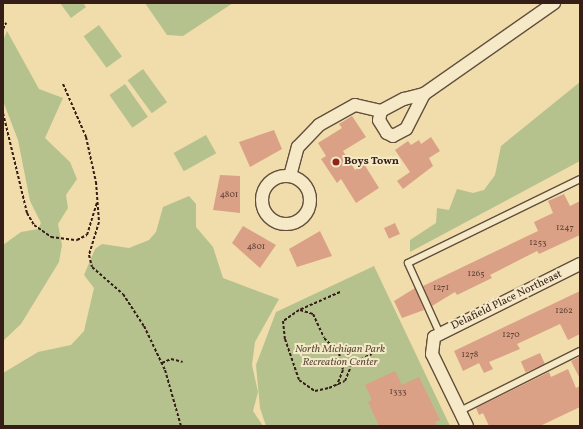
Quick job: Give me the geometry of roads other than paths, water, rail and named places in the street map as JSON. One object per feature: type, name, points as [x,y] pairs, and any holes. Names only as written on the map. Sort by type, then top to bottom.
[{"type":"street","points":[[290,176],[298,147],[319,125],[355,105],[381,111],[404,98],[424,94],[554,3]]},
{"type":"street","points":[[381,111],[379,120],[393,136],[406,129],[424,94]]},
{"type":"street","name":"Delafield Place Northeast","points":[[437,336],[580,264]]},
{"type":"street","points":[[437,336],[430,349],[467,426]]},
{"type":"lane","points":[[437,336],[408,263],[580,179]]},
{"type":"lane","points":[[460,411],[580,351]]},
{"type":"place","name":"Boys Town","points":[[336,162]]},
{"type":"park label","name":"North Michigan Park Recreation Center","points":[[340,357]]}]
